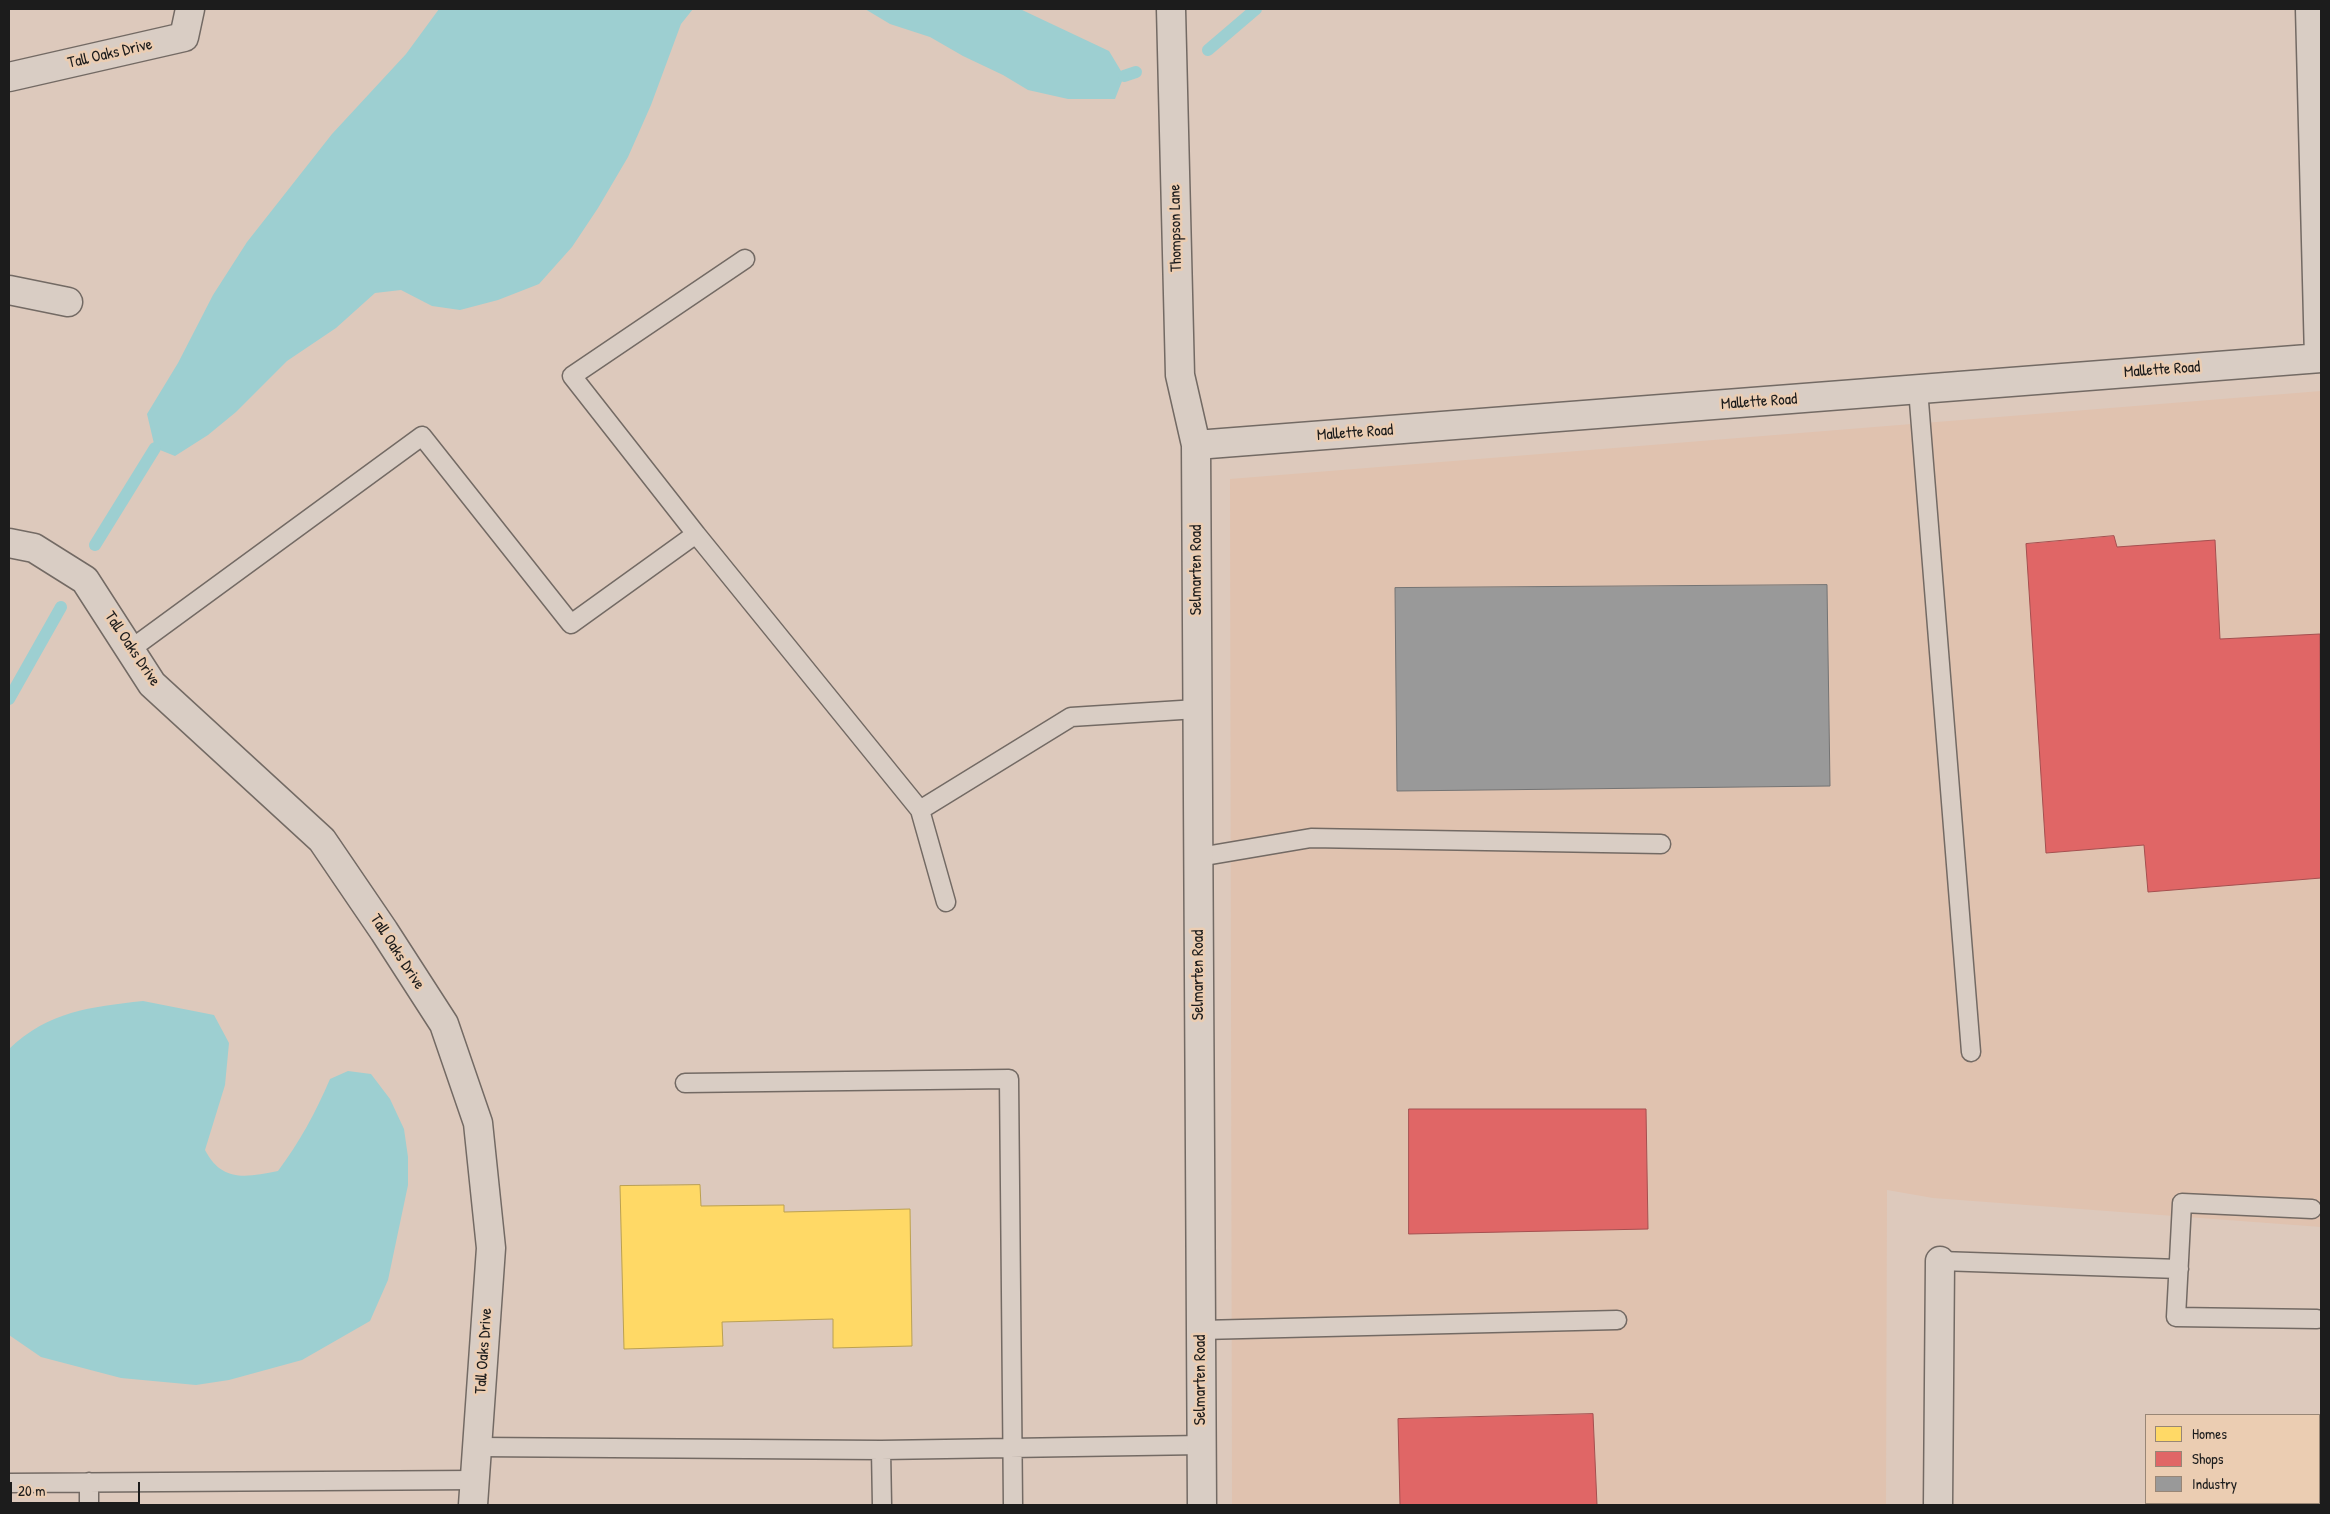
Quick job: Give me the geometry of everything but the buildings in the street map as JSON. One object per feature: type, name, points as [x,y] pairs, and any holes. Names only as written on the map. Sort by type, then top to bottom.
[{"type":"street","name":"Tall Oaks Drive","points":[[9,77],[184,37],[190,9]]},
{"type":"street","name":"Thompson Lane","points":[[1171,9],[1180,375],[1196,446]]},
{"type":"street","points":[[2310,9],[2320,358]]},
{"type":"street","points":[[9,290],[68,302]]},
{"type":"street","name":"Mallette Road","points":[[1196,446],[2320,358]]},
{"type":"street","name":"Selmarten Road","points":[[1196,446],[1202,1505]]},
{"type":"street","name":"Tall Oaks Drive","points":[[9,543],[34,548],[85,580],[152,684],[322,840],[444,1024],[478,1123],[491,1248],[474,1492]]},
{"type":"street","points":[[1938,1505],[1940,1261]]},
{"type":"lane","points":[[744,259],[572,376],[696,534],[920,810],[946,902]]},
{"type":"lane","points":[[1918,389],[1971,1052]]},
{"type":"lane","points":[[131,649],[422,436],[571,624],[696,534]]},
{"type":"lane","points":[[920,810],[1071,717],[1198,709]]},
{"type":"lane","points":[[1198,857],[1311,838],[1661,844]]},
{"type":"lane","points":[[685,1082],[1009,1079],[1013,1505]]},
{"type":"lane","points":[[2312,1209],[2182,1203],[2176,1317],[2317,1319]]},
{"type":"lane","points":[[1940,1261],[2179,1269]]},
{"type":"lane","points":[[1201,1330],[1617,1320]]},
{"type":"lane","points":[[478,1447],[882,1450],[1202,1445]]},
{"type":"lane","points":[[882,1450],[882,1505]]},
{"type":"lane","points":[[9,1483],[89,1482],[474,1492]]},
{"type":"lane","points":[[89,1482],[89,1505]]},
{"type":"shaded area","points":[[2321,391],[2321,1227],[1933,1198],[1887,1190],[1886,1505],[1232,1505],[1230,479]]},
{"type":"water","points":[[439,9],[693,9],[681,24],[651,105],[628,157],[572,247],[539,284],[498,300],[460,310],[432,306],[401,290],[375,293],[336,328],[287,361],[236,412],[208,435],[175,456],[155,448],[147,414],[178,363],[213,295],[247,242],[332,134],[406,54]]},
{"type":"water","points":[[865,9],[1020,9],[1109,51],[1124,76],[1115,99],[1068,99],[1028,90],[930,37],[890,24]]},
{"type":"water","points":[[143,1001],[214,1015],[229,1043],[225,1085],[205,1150],[212,1161],[227,1173],[246,1176],[278,1171],[307,1127],[330,1079],[348,1071],[371,1074],[390,1099],[404,1129],[408,1157],[408,1185],[388,1280],[370,1321],[302,1360],[229,1380],[196,1385],[121,1378],[41,1357],[9,1335],[9,1049],[39,1026],[71,1013]]},
{"type":"waterway","points":[[1208,50],[1256,9]]},
{"type":"waterway","points":[[1124,76],[1136,72]]},
{"type":"waterway","points":[[95,545],[155,448]]},
{"type":"waterway","points":[[9,699],[61,607]]}]
